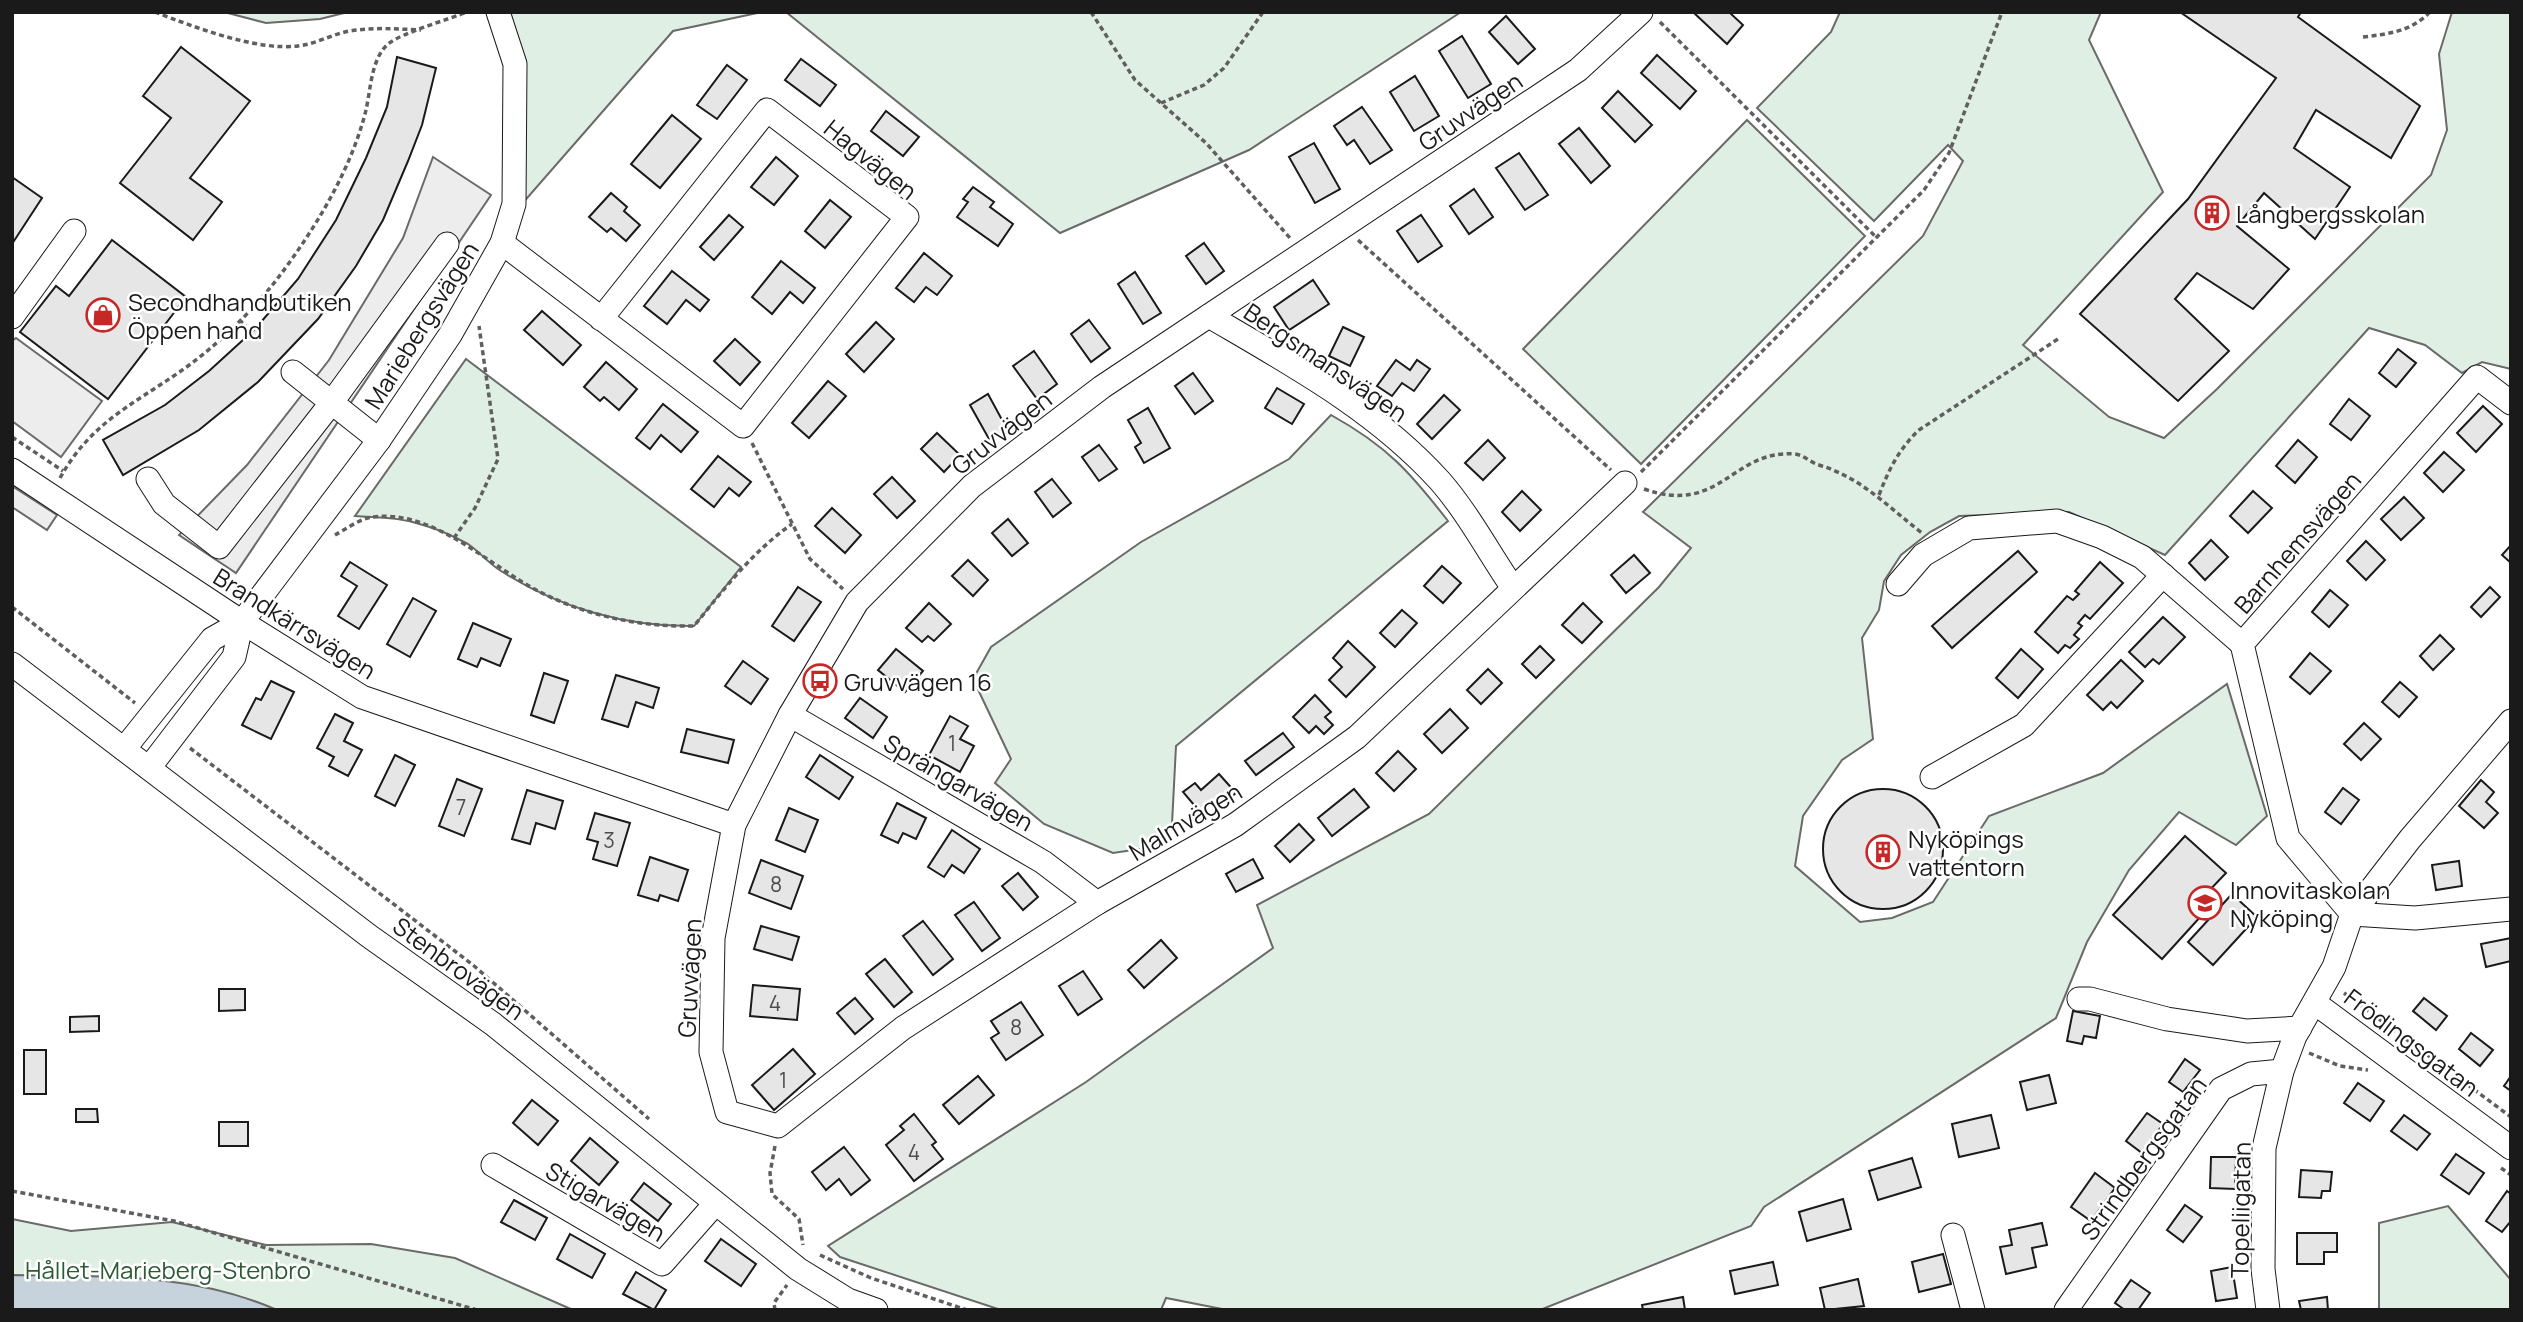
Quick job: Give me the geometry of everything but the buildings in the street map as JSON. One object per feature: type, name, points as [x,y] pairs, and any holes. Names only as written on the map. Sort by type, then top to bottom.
[{"type":"street","name":"Mariebergsvägen","points":[[124,749],[212,639],[242,622],[379,440],[450,335],[502,243],[514,204],[515,64],[498,12]]},
{"type":"street","name":"Gruvvägen","points":[[778,1126],[727,1112],[711,1052],[713,950],[734,825],[790,715],[857,602],[972,486],[1102,387],[1578,70],[1641,12]]},
{"type":"street","name":"Hagvägen","points":[[601,318],[766,110],[908,217],[743,426]]},
{"type":"street","points":[[12,317],[74,231]]},
{"type":"street","points":[[502,243],[743,426]]},
{"type":"street","points":[[148,479],[164,503],[219,547],[331,402],[447,244]]},
{"type":"street","name":"Bergsmansvägen","points":[[1209,316],[1303,372],[1384,426],[1441,482],[1513,587]]},
{"type":"street","points":[[293,372],[379,440]]},
{"type":"street","name":"Barnhemsvägen","points":[[2352,914],[2288,838],[2242,644],[2477,377],[2511,403]]},
{"type":"street","name":"Brandkärrsvägen","points":[[12,470],[242,622],[362,697],[734,825]]},
{"type":"street","name":"Malmvägen","points":[[778,1126],[903,1028],[1097,903],[1235,825],[1357,737],[1625,483]]},
{"type":"street","points":[[1898,584],[1923,555],[1969,528],[2057,522],[2102,537],[2142,557],[2242,644]]},
{"type":"street","points":[[1932,777],[2024,725],[2162,575]]},
{"type":"street","name":"Mariebergsvägen","points":[[149,768],[234,657],[242,622]]},
{"type":"street","name":"Stenbrovägen","points":[[12,664],[369,936],[493,1024],[615,1119],[714,1205],[805,1257],[848,1300],[876,1310]]},
{"type":"street","name":"Sprängarvägen","points":[[790,715],[1044,862],[1097,903]]},
{"type":"street","points":[[2285,1063],[2300,1028],[2327,980],[2352,914],[2410,839],[2511,721]]},
{"type":"street","points":[[2352,914],[2415,918],[2511,909]]},
{"type":"street","points":[[2079,999],[2091,999],[2167,1019],[2247,1031],[2300,1028]]},
{"type":"street","name":"Frödingsgatan","points":[[2315,1003],[2505,1157]]},
{"type":"street","name":"Strindbergsgatan","points":[[2066,1310],[2221,1089],[2251,1074],[2285,1063]]},
{"type":"street","name":"Topeliigatan","points":[[2268,1310],[2263,1269],[2264,1148],[2285,1063]]},
{"type":"street","name":"Stigarvägen","points":[[492,1165],[662,1264],[714,1205]]},
{"type":"street","points":[[1953,1235],[1973,1310]]},
{"type":"path","points":[[155,12],[223,34],[283,47],[300,46],[350,31],[376,28],[423,30]]},
{"type":"path","points":[[50,494],[63,472],[106,421],[125,405],[177,373],[239,320],[279,276],[329,199],[365,115],[377,61],[388,44],[467,12]]},
{"type":"path","points":[[1091,12],[1135,80],[1206,144],[1304,253]]},
{"type":"path","points":[[1161,103],[1204,85],[1224,68],[1263,12]]},
{"type":"path","points":[[1651,12],[1877,238]]},
{"type":"path","points":[[1625,483],[1652,465],[1924,190],[1948,153],[2002,12]]},
{"type":"path","points":[[2363,37],[2385,35],[2417,25],[2430,12]]},
{"type":"path","points":[[1343,227],[1625,483],[1672,498],[1690,497],[1758,461],[1797,454],[1853,478],[1879,495],[1939,545]]},
{"type":"path","points":[[454,538],[475,508],[498,458],[486,361],[471,298]]},
{"type":"path","points":[[239,320],[246,326]]},
{"type":"path","points":[[1879,495],[1889,467],[1903,445],[1919,430],[2058,340]]},
{"type":"path","points":[[743,426],[810,559],[857,602]]},
{"type":"path","points":[[12,438],[63,472]]},
{"type":"path","points":[[332,538],[370,517],[392,516],[425,525],[468,545],[500,570],[547,596],[626,621],[655,627],[694,626],[762,545],[792,524]]},
{"type":"path","points":[[12,607],[151,716]]},
{"type":"path","points":[[174,735],[473,965],[659,1128]]},
{"type":"path","points":[[2327,980],[2511,1117]]},
{"type":"path","points":[[2285,1063],[2313,1053],[2340,1066],[2366,1069],[2377,1077]]},
{"type":"path","points":[[775,1310],[774,1303],[805,1257],[799,1219],[772,1194],[770,1173],[778,1126]]},
{"type":"path","points":[[2505,1157],[2511,1175]]},
{"type":"path","points":[[12,1191],[174,1221],[477,1310]]},
{"type":"path","points":[[792,1239],[805,1257],[967,1310]]},
{"type":"green space","points":[[224,12],[348,12],[320,19],[266,23]]},
{"type":"green space","points":[[509,12],[762,12],[673,31],[521,205]]},
{"type":"green space","points":[[786,12],[1461,12],[1249,150],[1060,233]]},
{"type":"green space","points":[[1840,12],[2101,12],[2089,40],[2163,192],[2023,345],[2109,417],[2164,438],[2217,389],[2431,175],[2447,130],[2439,54],[2452,12],[2511,12],[2511,369],[2482,362],[2462,373],[2425,345],[2369,328],[2165,555],[2069,512],[1959,516],[1930,532],[1901,555],[1884,581],[1879,610],[1862,638],[1873,739],[1842,760],[1803,816],[1795,866],[1860,922],[1892,918],[1933,902],[1989,816],[2103,773],[2227,684],[2267,816],[2236,845],[2179,812],[2129,870],[2087,942],[2056,1018],[1764,1207],[1751,1226],[1540,1310],[1227,1310],[1166,1298],[1161,1310],[1001,1310],[840,1257],[828,1246],[1086,1082],[1273,948],[1257,905],[1429,814],[1659,587],[1691,548],[1643,512],[1923,236],[1963,161],[1948,145],[1874,221],[1757,108],[1831,32]]},
{"type":"green space","points":[[1747,120],[1865,236],[1641,464],[1523,349]]},
{"type":"green space","points":[[466,359],[741,567],[694,626],[643,623],[594,613],[523,584],[497,568],[468,544],[440,531],[406,520],[355,516]]},
{"type":"green space","points":[[1331,415],[1383,449],[1422,488],[1448,521],[1176,746],[1172,824],[1153,847],[1113,853],[1044,824],[995,783],[1011,759],[973,679],[991,647],[1141,542],[1289,459]]},
{"type":"green space","points":[[2448,1206],[2511,1280],[2511,1310],[2379,1310],[2379,1223]]},
{"type":"green space","name":"Hållet-Marieberg-Stenbro","points":[[12,1219],[71,1231],[172,1222],[266,1245],[371,1244],[455,1258],[573,1310],[12,1310]]},
{"type":"shaded area","points":[[433,157],[491,195],[236,573],[179,535],[247,465],[329,360],[403,238]]},
{"type":"shaded area","points":[[16,338],[102,401],[61,457],[12,421],[12,341]]},
{"type":"shaded area","points":[[12,486],[57,515],[47,530],[12,507]]},
{"type":"shaded area","points":[[12,1275],[114,1277],[180,1283],[213,1289],[277,1310],[12,1310]]},
{"type":"place","name":"Långbergsskolan","points":[[2212,213]]},
{"type":"place","name":"Secondhandbutiken Öppen hand","points":[[103,315]]},
{"type":"place","name":"Gruvvägen 16","points":[[820,681]]},
{"type":"place","name":"Nyköpings vattentorn","points":[[1883,852]]},
{"type":"place","name":"Innovitaskolan Nyköping","points":[[2205,903]]}]
